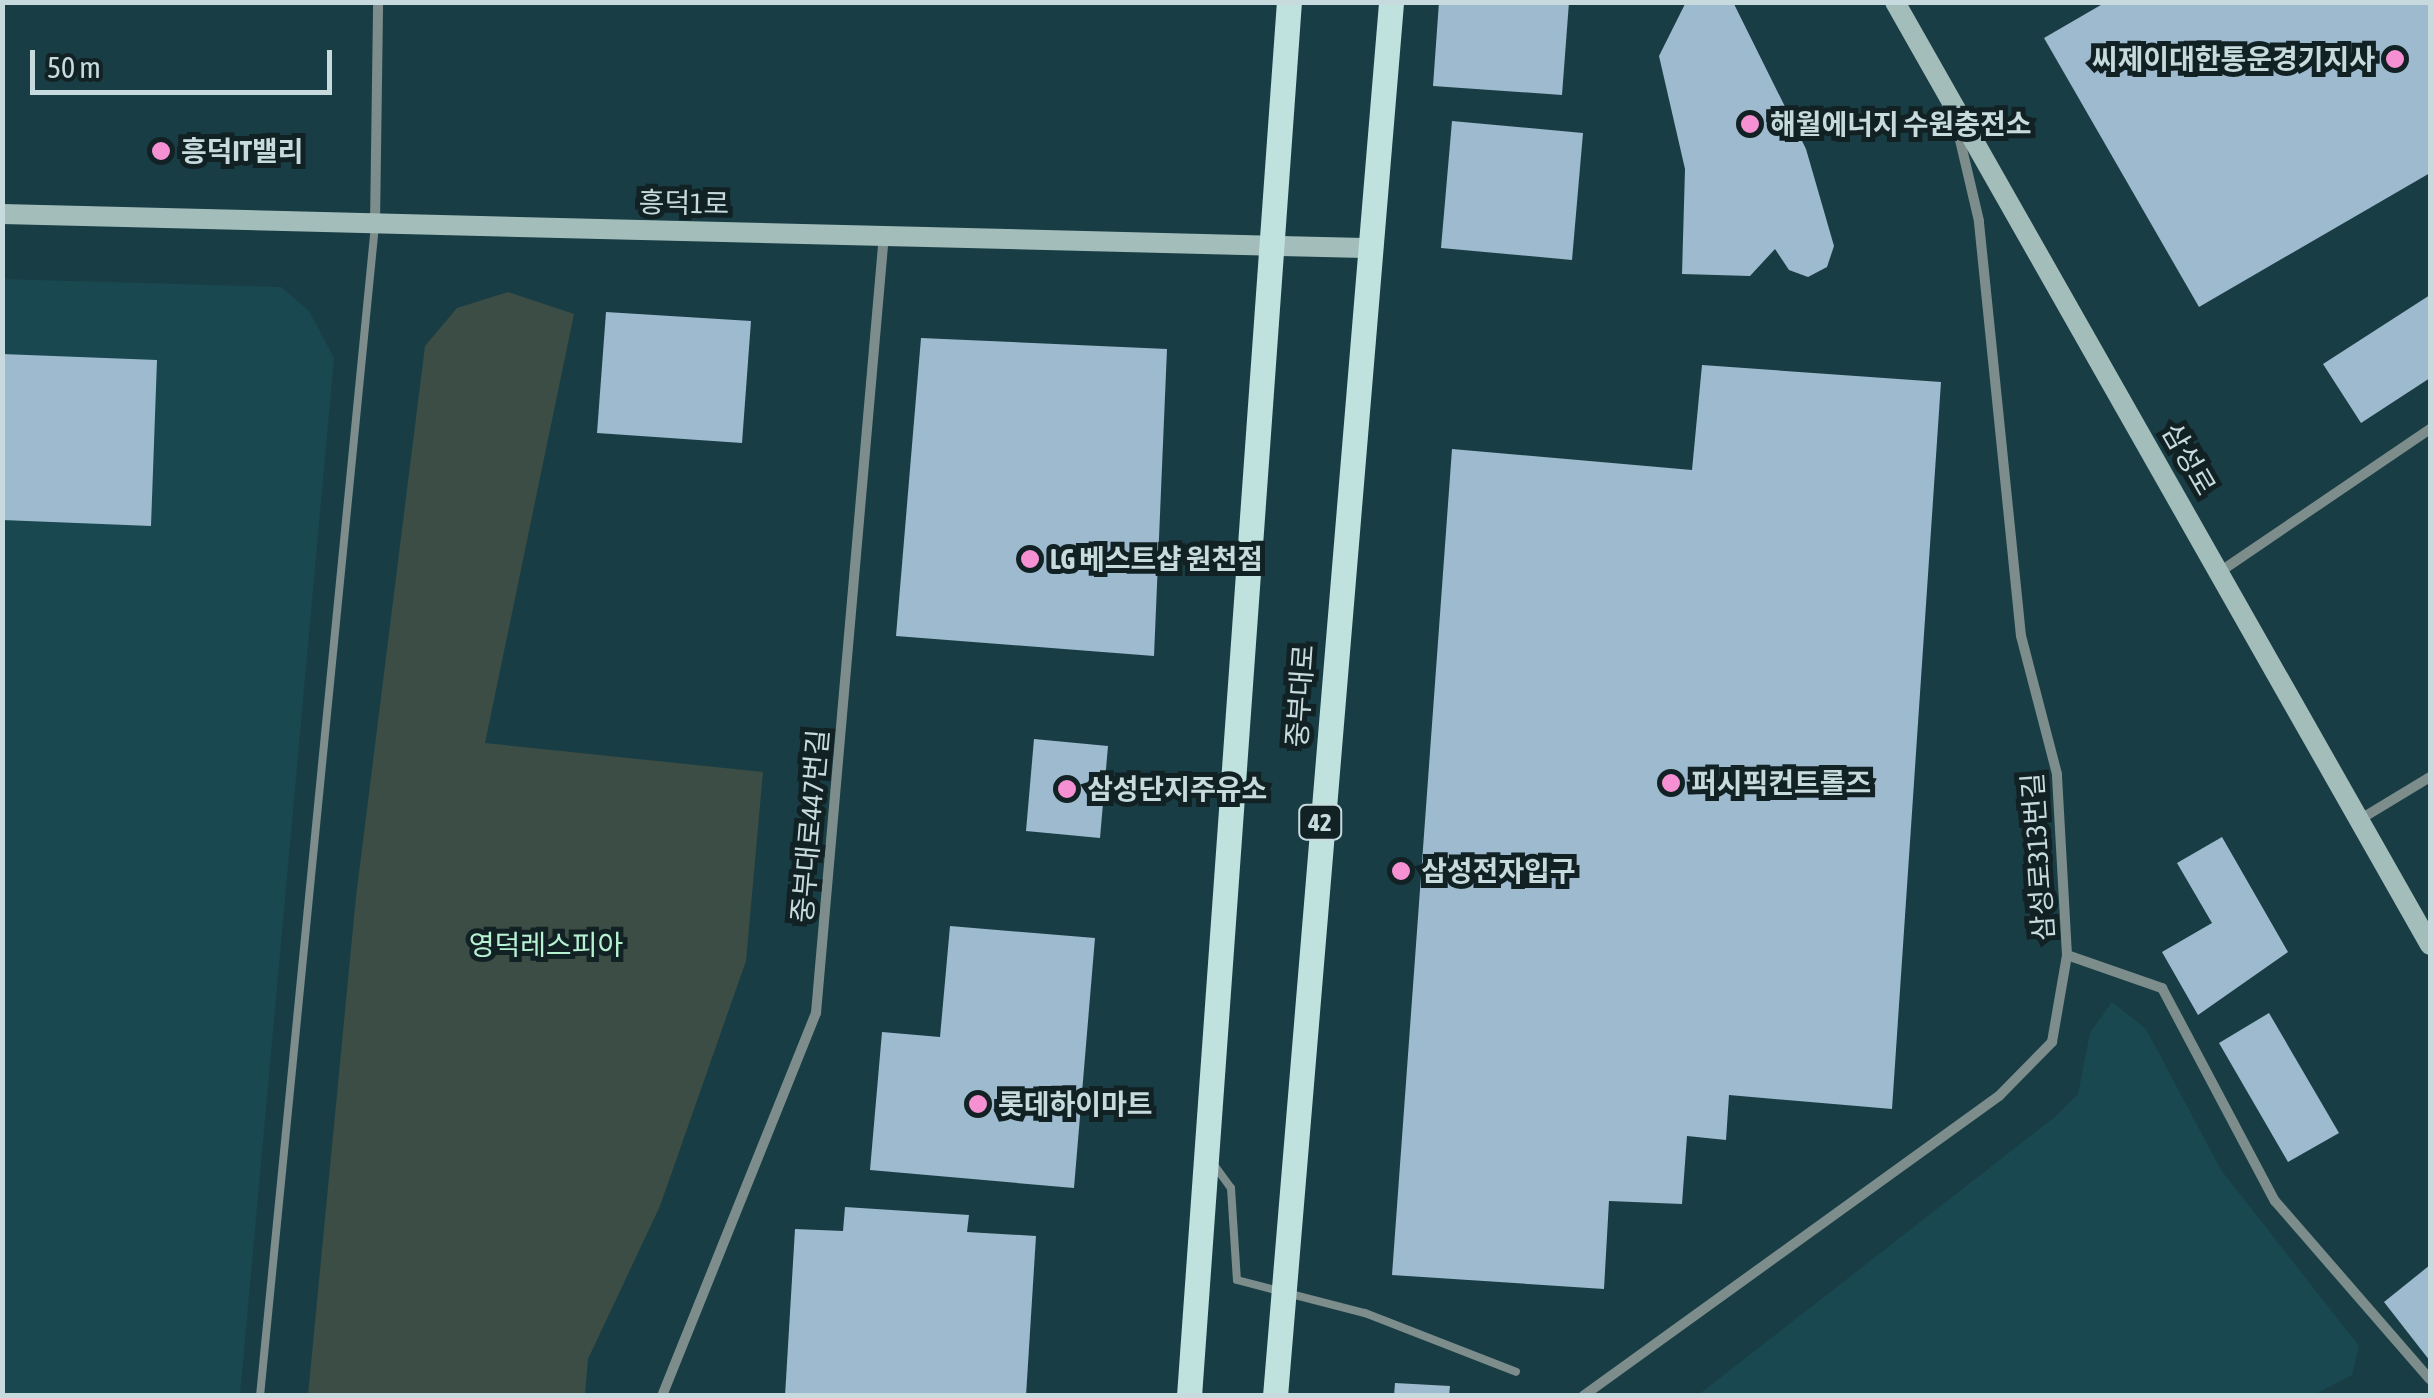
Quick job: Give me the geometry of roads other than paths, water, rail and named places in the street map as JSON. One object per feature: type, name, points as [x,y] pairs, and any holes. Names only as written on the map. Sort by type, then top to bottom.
[{"type":"main road","points":[[1188,1396],[1266,245],[1289,2]]},
{"type":"main road","name":"중부대로","points":[[1276,1396],[1366,248],[1391,2]]},
{"type":"street","points":[[376,226],[378,2]]},
{"type":"street","name":"삼성로","points":[[1894,2],[1948,90],[2430,945]]},
{"type":"street","name":"삼성로313번길","points":[[1583,1396],[1999,1096],[2052,1042],[2067,955],[2057,774],[2021,636],[1979,221],[1948,90]]},
{"type":"street","name":"흥덕1로","points":[[2,214],[1366,248]]},
{"type":"street","name":"중부대로447번길","points":[[662,1396],[816,1012],[884,233]]},
{"type":"street","points":[[2221,571],[2430,429]]},
{"type":"street","points":[[2358,820],[2430,777]]},
{"type":"street","points":[[2067,955],[2162,988],[2275,1201],[2430,1379]]},
{"type":"lane","points":[[260,1396],[376,226]]},
{"type":"lane","points":[[1206,1154],[1230,1188],[1236,1280],[1282,1295],[1365,1312],[1516,1372]]},
{"type":"place","name":"씨제이대한통운경기지사","points":[[2395,59]]},
{"type":"place","name":"해월에너지 수원충전소","points":[[1750,124]]},
{"type":"place","name":"흥덕IT밸리","points":[[161,151]]},
{"type":"place","name":"LG 베스트샵 원천점","points":[[1030,559]]},
{"type":"place","name":"퍼시픽컨트롤즈","points":[[1671,783]]},
{"type":"place","name":"삼성단지주유소","points":[[1067,789]]},
{"type":"place","name":"삼성전자입구","points":[[1401,871]]},
{"type":"place","name":"롯데하이마트","points":[[978,1104]]},
{"type":"park label","name":"영덕레스피아","points":[[546,945]]}]
